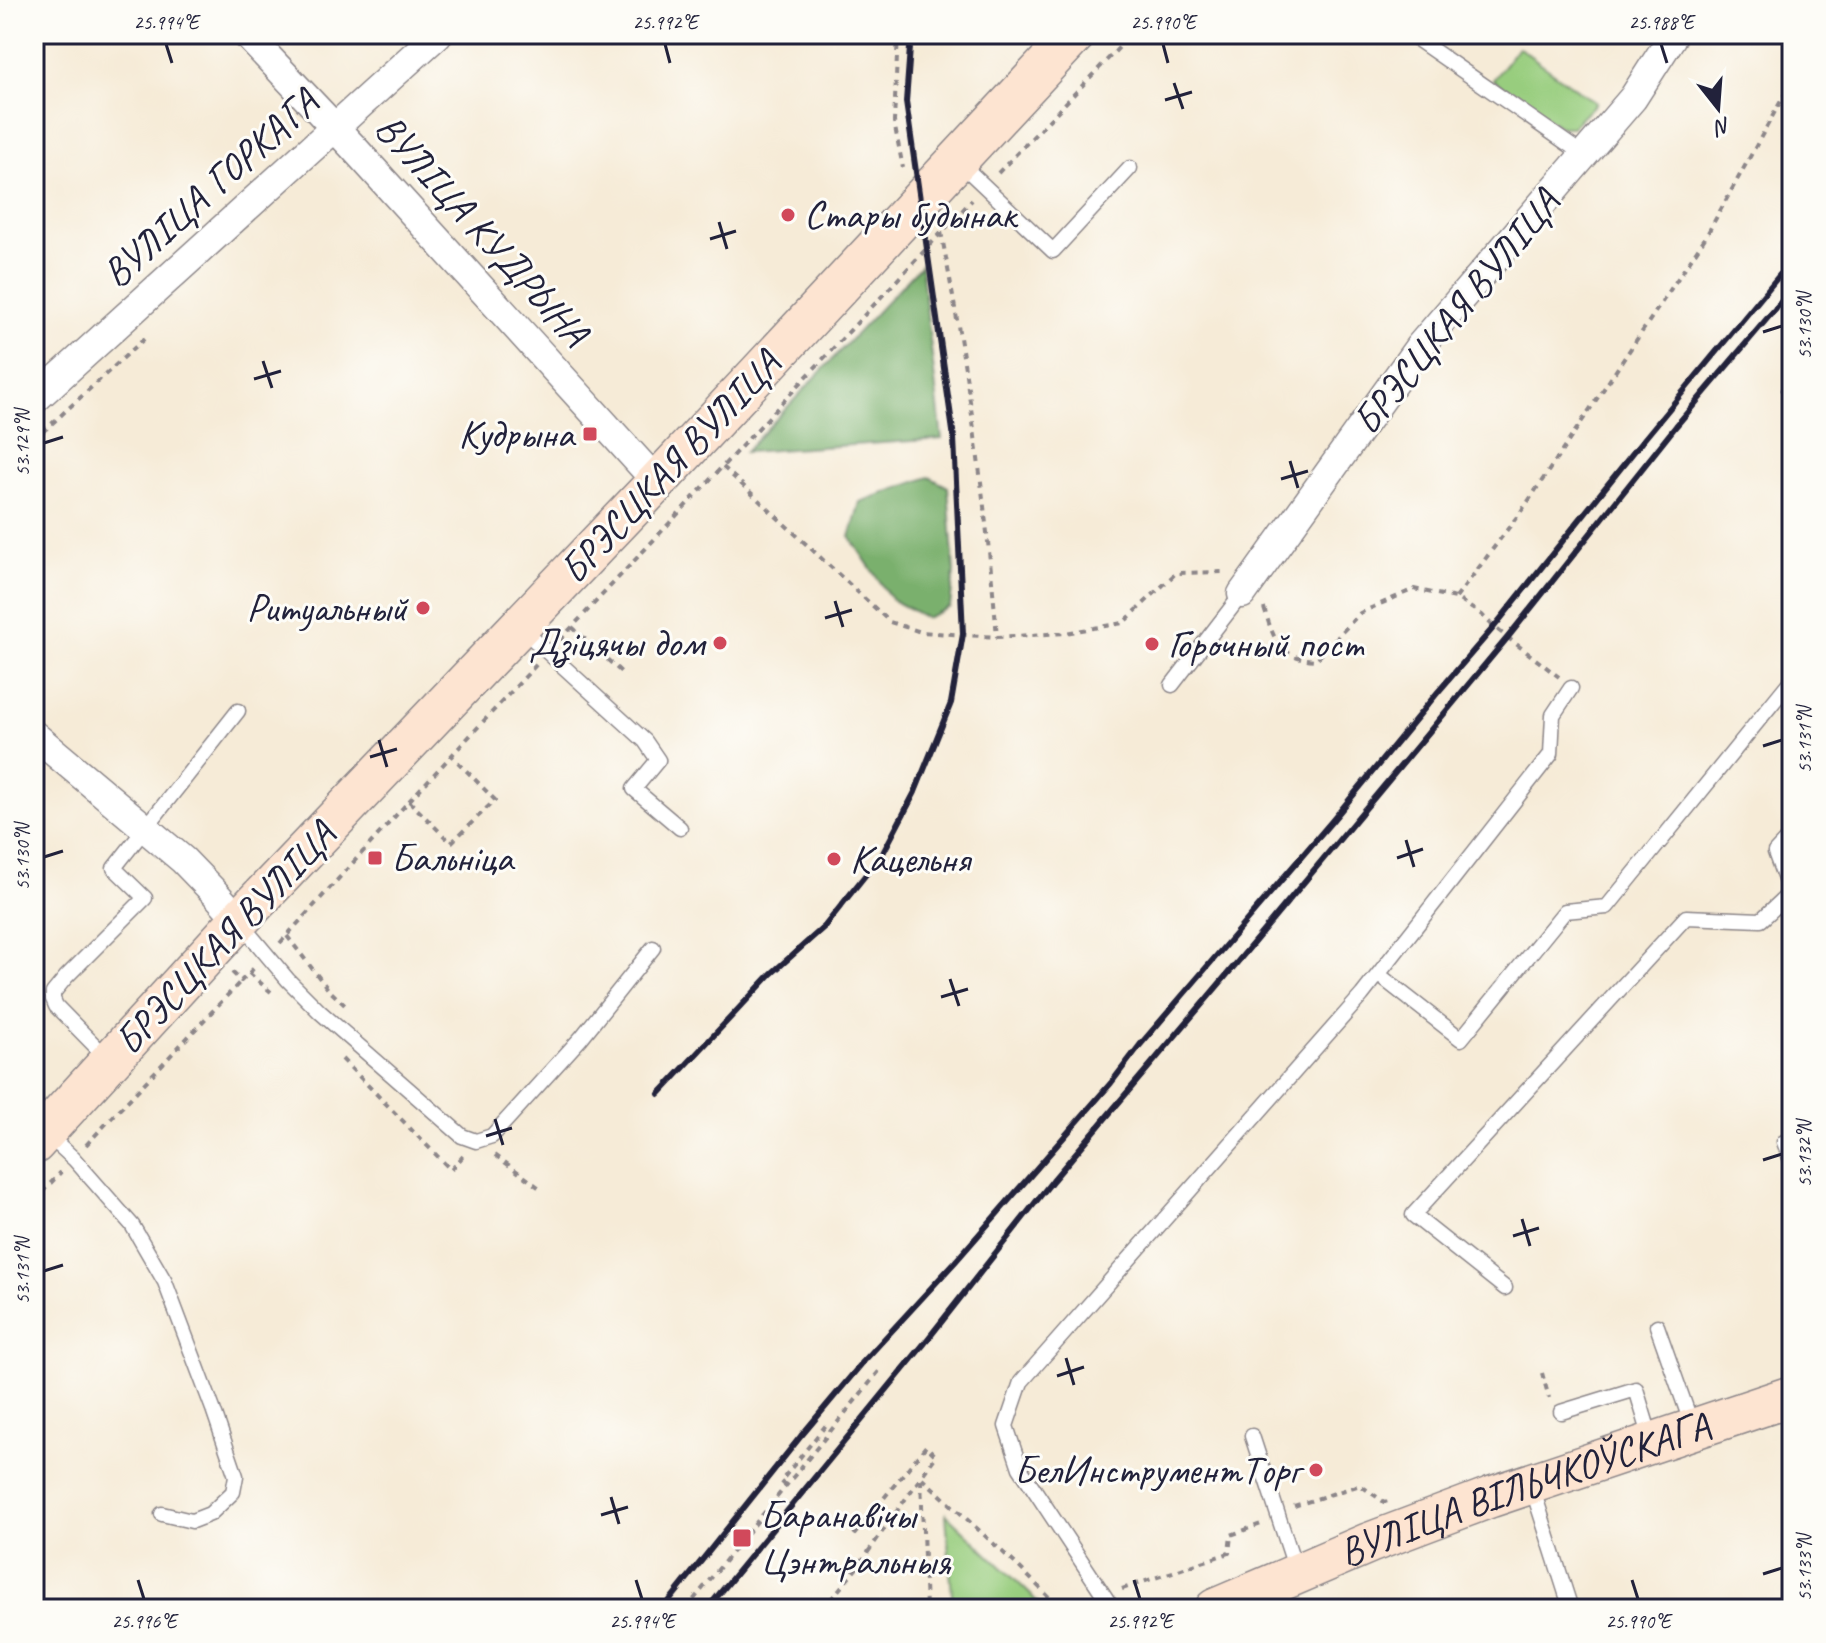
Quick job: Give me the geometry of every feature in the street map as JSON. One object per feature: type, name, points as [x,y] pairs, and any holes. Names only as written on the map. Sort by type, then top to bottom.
[{"type":"main road","name":"БРЭСЦКАЯ ВУЛІЦА","points":[[40,1138],[239,920],[657,482],[971,173],[1075,34]]},
{"type":"main road","name":"ВУЛІЦА ВІЛЬЧКОЎСКАГА","points":[[1215,1609],[1369,1543],[1531,1484],[1792,1396]]},
{"type":"street","name":"ВУЛІЦА КУДРЫНА","points":[[246,34],[657,482]]},
{"type":"street","name":"ВУЛІЦА ГОРКАГА","points":[[34,400],[438,34]]},
{"type":"street","name":"БРЭСЦКАЯ ВУЛІЦА","points":[[1249,583],[1419,347],[1633,98],[1674,34]]},
{"type":"street","points":[[34,735],[196,872],[239,920]]},
{"type":"lane","points":[[1417,39],[1584,155]]},
{"type":"lane","points":[[971,173],[1053,251],[1130,168]]},
{"type":"lane","points":[[1172,685],[1249,583]]},
{"type":"lane","points":[[519,626],[645,741],[658,760],[634,789],[680,828]]},
{"type":"lane","points":[[1379,975],[1461,1039],[1565,911],[1607,907],[1792,679]]},
{"type":"lane","points":[[1113,1609],[1020,1468],[1006,1426],[1021,1382],[1379,975],[1551,754],[1553,715],[1571,688]]},
{"type":"lane","points":[[110,1060],[56,1006],[53,993],[145,898],[114,868],[238,711]]},
{"type":"lane","points":[[1505,1288],[1413,1215],[1686,917],[1761,920],[1790,893],[1775,852],[1792,834]]},
{"type":"lane","points":[[239,920],[288,980],[320,1012],[462,1136],[476,1141],[492,1136],[581,1038],[653,948]]},
{"type":"lane","points":[[40,1138],[74,1159],[132,1225],[165,1282],[236,1476],[233,1492],[210,1514],[192,1521],[162,1514]]},
{"type":"lane","points":[[1784,1142],[1792,1163]]},
{"type":"lane","points":[[1657,1326],[1694,1429]]},
{"type":"lane","points":[[1561,1412],[1636,1389],[1652,1443]]},
{"type":"lane","points":[[1252,1436],[1297,1574]]},
{"type":"lane","points":[[1531,1484],[1571,1609]]},
{"type":"path","points":[[898,34],[894,122],[903,168]]},
{"type":"path","points":[[34,1201],[287,936],[451,755],[941,232],[971,173],[1132,34]]},
{"type":"path","points":[[1456,598],[1525,506],[1705,238],[1792,81]]},
{"type":"path","points":[[941,232],[982,484],[997,637]]},
{"type":"path","points":[[723,467],[890,622],[921,632],[997,637],[1065,633],[1123,623],[1176,573],[1249,583],[1261,597],[1271,629],[1285,653],[1298,659],[1316,660],[1360,613],[1414,589],[1456,598],[1482,615],[1571,688]]},
{"type":"path","points":[[572,627],[621,672]]},
{"type":"path","points":[[409,801],[451,843],[495,800],[451,755]]},
{"type":"path","points":[[211,951],[241,981]]},
{"type":"path","points":[[476,1141],[541,1189]]},
{"type":"path","points":[[686,1609],[880,1370]]},
{"type":"path","points":[[786,1486],[781,1481],[826,1425]]},
{"type":"path","points":[[823,1609],[856,1569],[936,1456],[926,1446],[854,1535]]},
{"type":"path","points":[[921,1477],[1019,1567],[1058,1609],[1229,1553],[1231,1535],[1271,1521],[1272,1514],[1277,1512],[1360,1485],[1384,1502],[1399,1497]]},
{"type":"path","points":[[921,1477],[926,1609]]},
{"type":"green space","points":[[1518,47],[1596,103],[1572,127],[1560,127],[1493,80]]},
{"type":"green space","points":[[921,265],[942,439],[745,452]]},
{"type":"green space","points":[[929,477],[948,487],[954,572],[950,607],[926,618],[891,599],[850,537],[860,502]]},
{"type":"green space","points":[[946,1514],[1031,1595],[1043,1609],[953,1609]]},
{"type":"railway","points":[[659,1094],[771,974],[824,927],[883,853],[915,792],[951,703],[963,634],[954,438],[906,102],[911,34]]},
{"type":"railway","points":[[663,1609],[863,1362],[1111,1083],[1332,821],[1792,260]]},
{"type":"railway","points":[[707,1609],[924,1344],[1053,1180],[1508,637],[1676,426],[1792,289]]},
{"type":"railway","points":[[1783,390],[1792,379]]},
{"type":"railway","points":[[1787,476],[1792,468]]},
{"type":"place","name":"Стары будынак","points":[[788,215]]},
{"type":"place","name":"Кудрына","points":[[590,434]]},
{"type":"place","name":"Ритуальный","points":[[423,608]]},
{"type":"place","name":"Дзіцячы дом","points":[[720,643]]},
{"type":"place","name":"Горочный пост","points":[[1152,644]]},
{"type":"place","name":"Бальніца","points":[[375,858]]},
{"type":"place","name":"Кацельня","points":[[834,859]]},
{"type":"place","name":"БелИнструментТорг","points":[[1316,1470]]},
{"type":"place","name":"Баранавічы Цэнтральныя","points":[[742,1538]]}]
